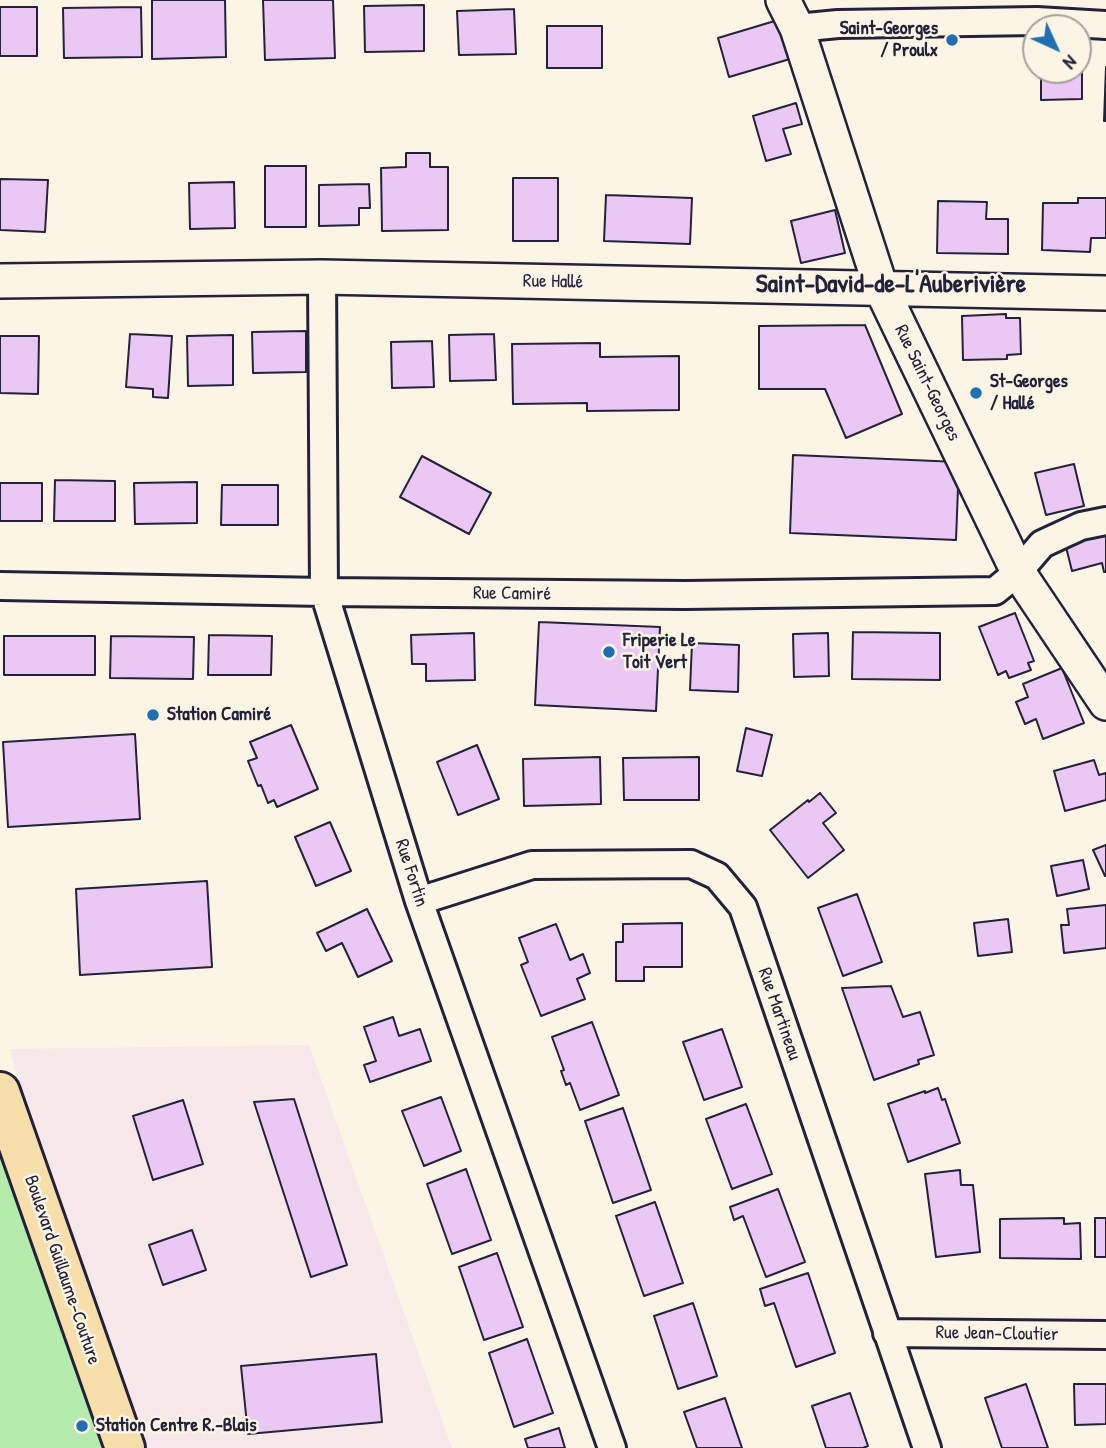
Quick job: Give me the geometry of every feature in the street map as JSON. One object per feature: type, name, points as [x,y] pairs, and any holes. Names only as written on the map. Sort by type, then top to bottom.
[{"type":"main road","name":"Boulevard Guillaume-Couture","points":[[0,1091],[125,1448]]},
{"type":"street","points":[[790,14],[838,24],[1037,21],[1106,25]]},
{"type":"street","name":"Rue Saint-Georges","points":[[790,14],[881,288],[1018,572],[1106,703]]},
{"type":"street","name":"Rue Hallé","points":[[0,281],[322,277],[1106,293]]},
{"type":"street","name":"Rue Fortin","points":[[322,277],[324,592],[419,901],[612,1448]]},
{"type":"street","name":"Rue Camiré","points":[[0,586],[685,595],[995,591],[1018,572],[1042,544],[1081,526],[1106,521]]},
{"type":"street","name":"Rue Martineau","points":[[419,901],[532,865],[691,864],[717,876],[743,907],[927,1448]]},
{"type":"street","name":"Rue Jean-Cloutier","points":[[887,1333],[1106,1335]]},
{"type":"shaded area","points":[[309,1045],[452,1448],[111,1448],[10,1049]]},
{"type":"green space","points":[[0,1135],[108,1448],[0,1448]]},
{"type":"building","points":[[152,0],[225,0],[226,57],[152,59]]},
{"type":"building","points":[[263,0],[333,0],[335,58],[265,60]]},
{"type":"building","points":[[424,5],[424,51],[365,52],[364,6]]},
{"type":"building","points":[[0,7],[37,7],[37,56],[0,56]]},
{"type":"building","points":[[141,7],[142,57],[64,58],[63,8]]},
{"type":"building","points":[[514,9],[516,54],[459,55],[457,11]]},
{"type":"building","points":[[778,20],[790,59],[729,77],[718,38]]},
{"type":"building","points":[[547,26],[602,26],[602,68],[547,68]]},
{"type":"building","points":[[1106,67],[1106,121],[1104,121]]},
{"type":"building","points":[[1041,84],[1082,84],[1082,99],[1041,100]]},
{"type":"building","points":[[796,103],[802,124],[783,129],[791,154],[766,161],[753,116]]},
{"type":"building","points":[[406,153],[430,153],[430,167],[448,167],[448,230],[382,231],[381,168],[406,167]]},
{"type":"building","points":[[265,166],[306,166],[306,227],[265,227]]},
{"type":"building","points":[[513,178],[558,178],[558,241],[513,241]]},
{"type":"building","points":[[0,179],[48,180],[45,232],[0,230]]},
{"type":"building","points":[[234,182],[235,228],[190,229],[189,183]]},
{"type":"building","points":[[369,184],[370,208],[359,208],[359,225],[319,226],[319,185]]},
{"type":"building","points":[[606,195],[692,198],[690,244],[604,241]]},
{"type":"building","points":[[1078,198],[1106,198],[1106,238],[1091,238],[1090,252],[1042,250],[1043,203],[1078,203]]},
{"type":"building","points":[[938,201],[987,202],[986,219],[1008,219],[1008,254],[937,253]]},
{"type":"building","points":[[835,210],[845,253],[801,263],[791,221]]},
{"type":"building","points":[[1006,314],[1006,318],[1020,318],[1021,354],[1007,355],[1007,359],[963,360],[962,316]]},
{"type":"building","points":[[865,325],[902,414],[846,438],[825,389],[759,389],[759,326]]},
{"type":"building","points":[[306,331],[306,372],[253,373],[252,332]]},
{"type":"building","points":[[130,334],[172,336],[168,398],[153,397],[153,389],[126,387]]},
{"type":"building","points":[[494,334],[496,380],[450,381],[449,335]]},
{"type":"building","points":[[233,335],[233,385],[188,386],[187,336]]},
{"type":"building","points":[[0,336],[39,336],[38,394],[0,393]]},
{"type":"building","points":[[432,341],[434,387],[392,388],[391,342]]},
{"type":"building","points":[[600,343],[600,357],[679,356],[679,410],[587,411],[587,403],[513,404],[512,344]]},
{"type":"building","points":[[793,455],[959,462],[956,540],[790,533]]},
{"type":"building","points":[[422,456],[491,493],[469,534],[400,497]]},
{"type":"building","points":[[1074,464],[1084,506],[1046,515],[1035,473]]},
{"type":"building","points":[[55,480],[115,481],[115,521],[54,521]]},
{"type":"building","points":[[197,482],[197,523],[135,524],[134,483]]},
{"type":"building","points":[[0,483],[42,483],[42,521],[0,521]]},
{"type":"building","points":[[222,485],[278,485],[278,525],[221,525]]},
{"type":"building","points":[[1106,529],[1106,572],[1102,563],[1072,571],[1064,539]]},
{"type":"building","points":[[1015,613],[1034,661],[1028,663],[1031,670],[1009,678],[1006,671],[998,675],[979,627]]},
{"type":"building","points":[[539,622],[660,627],[656,711],[535,705]]},
{"type":"building","points":[[853,632],[940,633],[940,680],[852,679]]},
{"type":"building","points":[[474,633],[475,680],[426,681],[426,664],[412,664],[411,635]]},
{"type":"building","points":[[828,633],[829,676],[794,677],[793,634]]},
{"type":"building","points":[[209,635],[272,636],[271,675],[208,675]]},
{"type":"building","points":[[4,636],[95,636],[95,675],[4,675]]},
{"type":"building","points":[[111,636],[194,637],[193,679],[110,678]]},
{"type":"building","points":[[692,643],[739,645],[738,692],[690,690]]},
{"type":"building","points":[[1062,668],[1084,723],[1043,739],[1036,719],[1025,724],[1016,702],[1028,697],[1023,684]]},
{"type":"building","points":[[291,725],[318,789],[277,807],[274,800],[268,803],[261,785],[258,786],[248,761],[257,758],[250,742]]},
{"type":"building","points":[[746,728],[772,735],[762,776],[737,771]]},
{"type":"building","points":[[135,734],[140,819],[8,827],[3,742]]},
{"type":"building","points":[[477,745],[499,799],[458,815],[437,762]]},
{"type":"building","points":[[600,757],[601,804],[524,806],[523,759]]},
{"type":"building","points":[[699,757],[699,800],[624,800],[623,758]]},
{"type":"building","points":[[1094,760],[1099,775],[1106,773],[1106,800],[1065,811],[1054,771]]},
{"type":"building","points":[[820,793],[836,813],[823,823],[844,850],[808,878],[770,830]]},
{"type":"building","points":[[330,822],[351,871],[316,886],[295,837]]},
{"type":"building","points":[[1106,845],[1106,876],[1105,876],[1093,850]]},
{"type":"building","points":[[1083,860],[1089,889],[1057,896],[1051,866]]},
{"type":"building","points":[[207,881],[212,967],[80,975],[76,889]]},
{"type":"building","points":[[857,894],[882,962],[843,976],[818,908]]},
{"type":"building","points":[[1106,905],[1106,948],[1064,953],[1061,925],[1069,925],[1067,909]]},
{"type":"building","points":[[367,909],[392,961],[358,977],[342,943],[326,951],[317,933]]},
{"type":"building","points":[[1008,919],[1012,952],[978,956],[974,923]]},
{"type":"building","points":[[682,923],[682,967],[644,967],[644,981],[616,981],[616,942],[623,942],[623,924]]},
{"type":"building","points":[[556,924],[570,960],[583,954],[590,973],[577,979],[585,999],[541,1016],[521,965],[528,962],[519,938]]},
{"type":"building","points":[[891,986],[903,1017],[920,1012],[934,1055],[918,1060],[919,1064],[874,1080],[842,988]]},
{"type":"building","points":[[393,1017],[399,1036],[420,1029],[431,1061],[370,1082],[364,1065],[376,1061],[364,1027]]},
{"type":"building","points":[[592,1022],[619,1095],[580,1110],[570,1083],[566,1085],[561,1071],[564,1070],[552,1037]]},
{"type":"building","points":[[722,1029],[742,1087],[704,1100],[683,1042]]},
{"type":"building","points":[[938,1088],[942,1100],[945,1099],[960,1143],[908,1162],[888,1104]]},
{"type":"building","points":[[441,1097],[461,1151],[424,1166],[402,1111]]},
{"type":"building","points":[[294,1099],[347,1265],[311,1277],[254,1102]]},
{"type":"building","points":[[183,1100],[203,1164],[153,1180],[133,1116]]},
{"type":"building","points":[[746,1104],[772,1174],[732,1189],[706,1119]]},
{"type":"building","points":[[623,1108],[651,1190],[613,1203],[585,1121]]},
{"type":"building","points":[[466,1169],[491,1240],[452,1254],[427,1184]]},
{"type":"building","points":[[960,1170],[961,1185],[973,1185],[980,1252],[936,1257],[925,1174]]},
{"type":"building","points":[[778,1189],[805,1262],[766,1277],[743,1216],[734,1220],[730,1207]]},
{"type":"building","points":[[655,1202],[683,1283],[644,1296],[616,1216]]},
{"type":"building","points":[[1064,1218],[1064,1224],[1080,1223],[1081,1259],[1000,1258],[1000,1219]]},
{"type":"building","points":[[1095,1218],[1106,1218],[1106,1257],[1095,1257]]},
{"type":"building","points":[[192,1230],[206,1270],[163,1285],[149,1245]]},
{"type":"building","points":[[497,1253],[523,1327],[484,1340],[459,1267]]},
{"type":"building","points":[[808,1273],[835,1353],[796,1367],[774,1303],[765,1306],[760,1289]]},
{"type":"building","points":[[693,1303],[717,1376],[678,1389],[654,1316]]},
{"type":"building","points":[[527,1339],[553,1413],[514,1427],[489,1353]]},
{"type":"building","points":[[376,1354],[382,1422],[248,1434],[241,1366]]},
{"type":"building","points":[[1026,1384],[1048,1448],[1002,1448],[985,1398]]},
{"type":"building","points":[[1074,1384],[1106,1384],[1106,1424],[1075,1425]]},
{"type":"building","points":[[850,1393],[868,1446],[826,1448],[812,1406]]},
{"type":"building","points":[[725,1398],[742,1448],[697,1448],[684,1412]]},
{"type":"building","points":[[559,1428],[565,1448],[528,1448],[525,1439]]},
{"type":"place","name":"Saint-Georges / Proulx","points":[[952,40]]},
{"type":"place","name":"St-Georges / Hallé","points":[[976,393]]},
{"type":"place","name":"Friperie Le Toit Vert","points":[[609,652]]},
{"type":"place","name":"Station Camiré","points":[[153,715]]},
{"type":"place","name":"Station Centre R.-Blais","points":[[82,1426]]},
{"type":"district","name":"Saint-David-de-L'Auberivière","points":[[891,285]]}]
